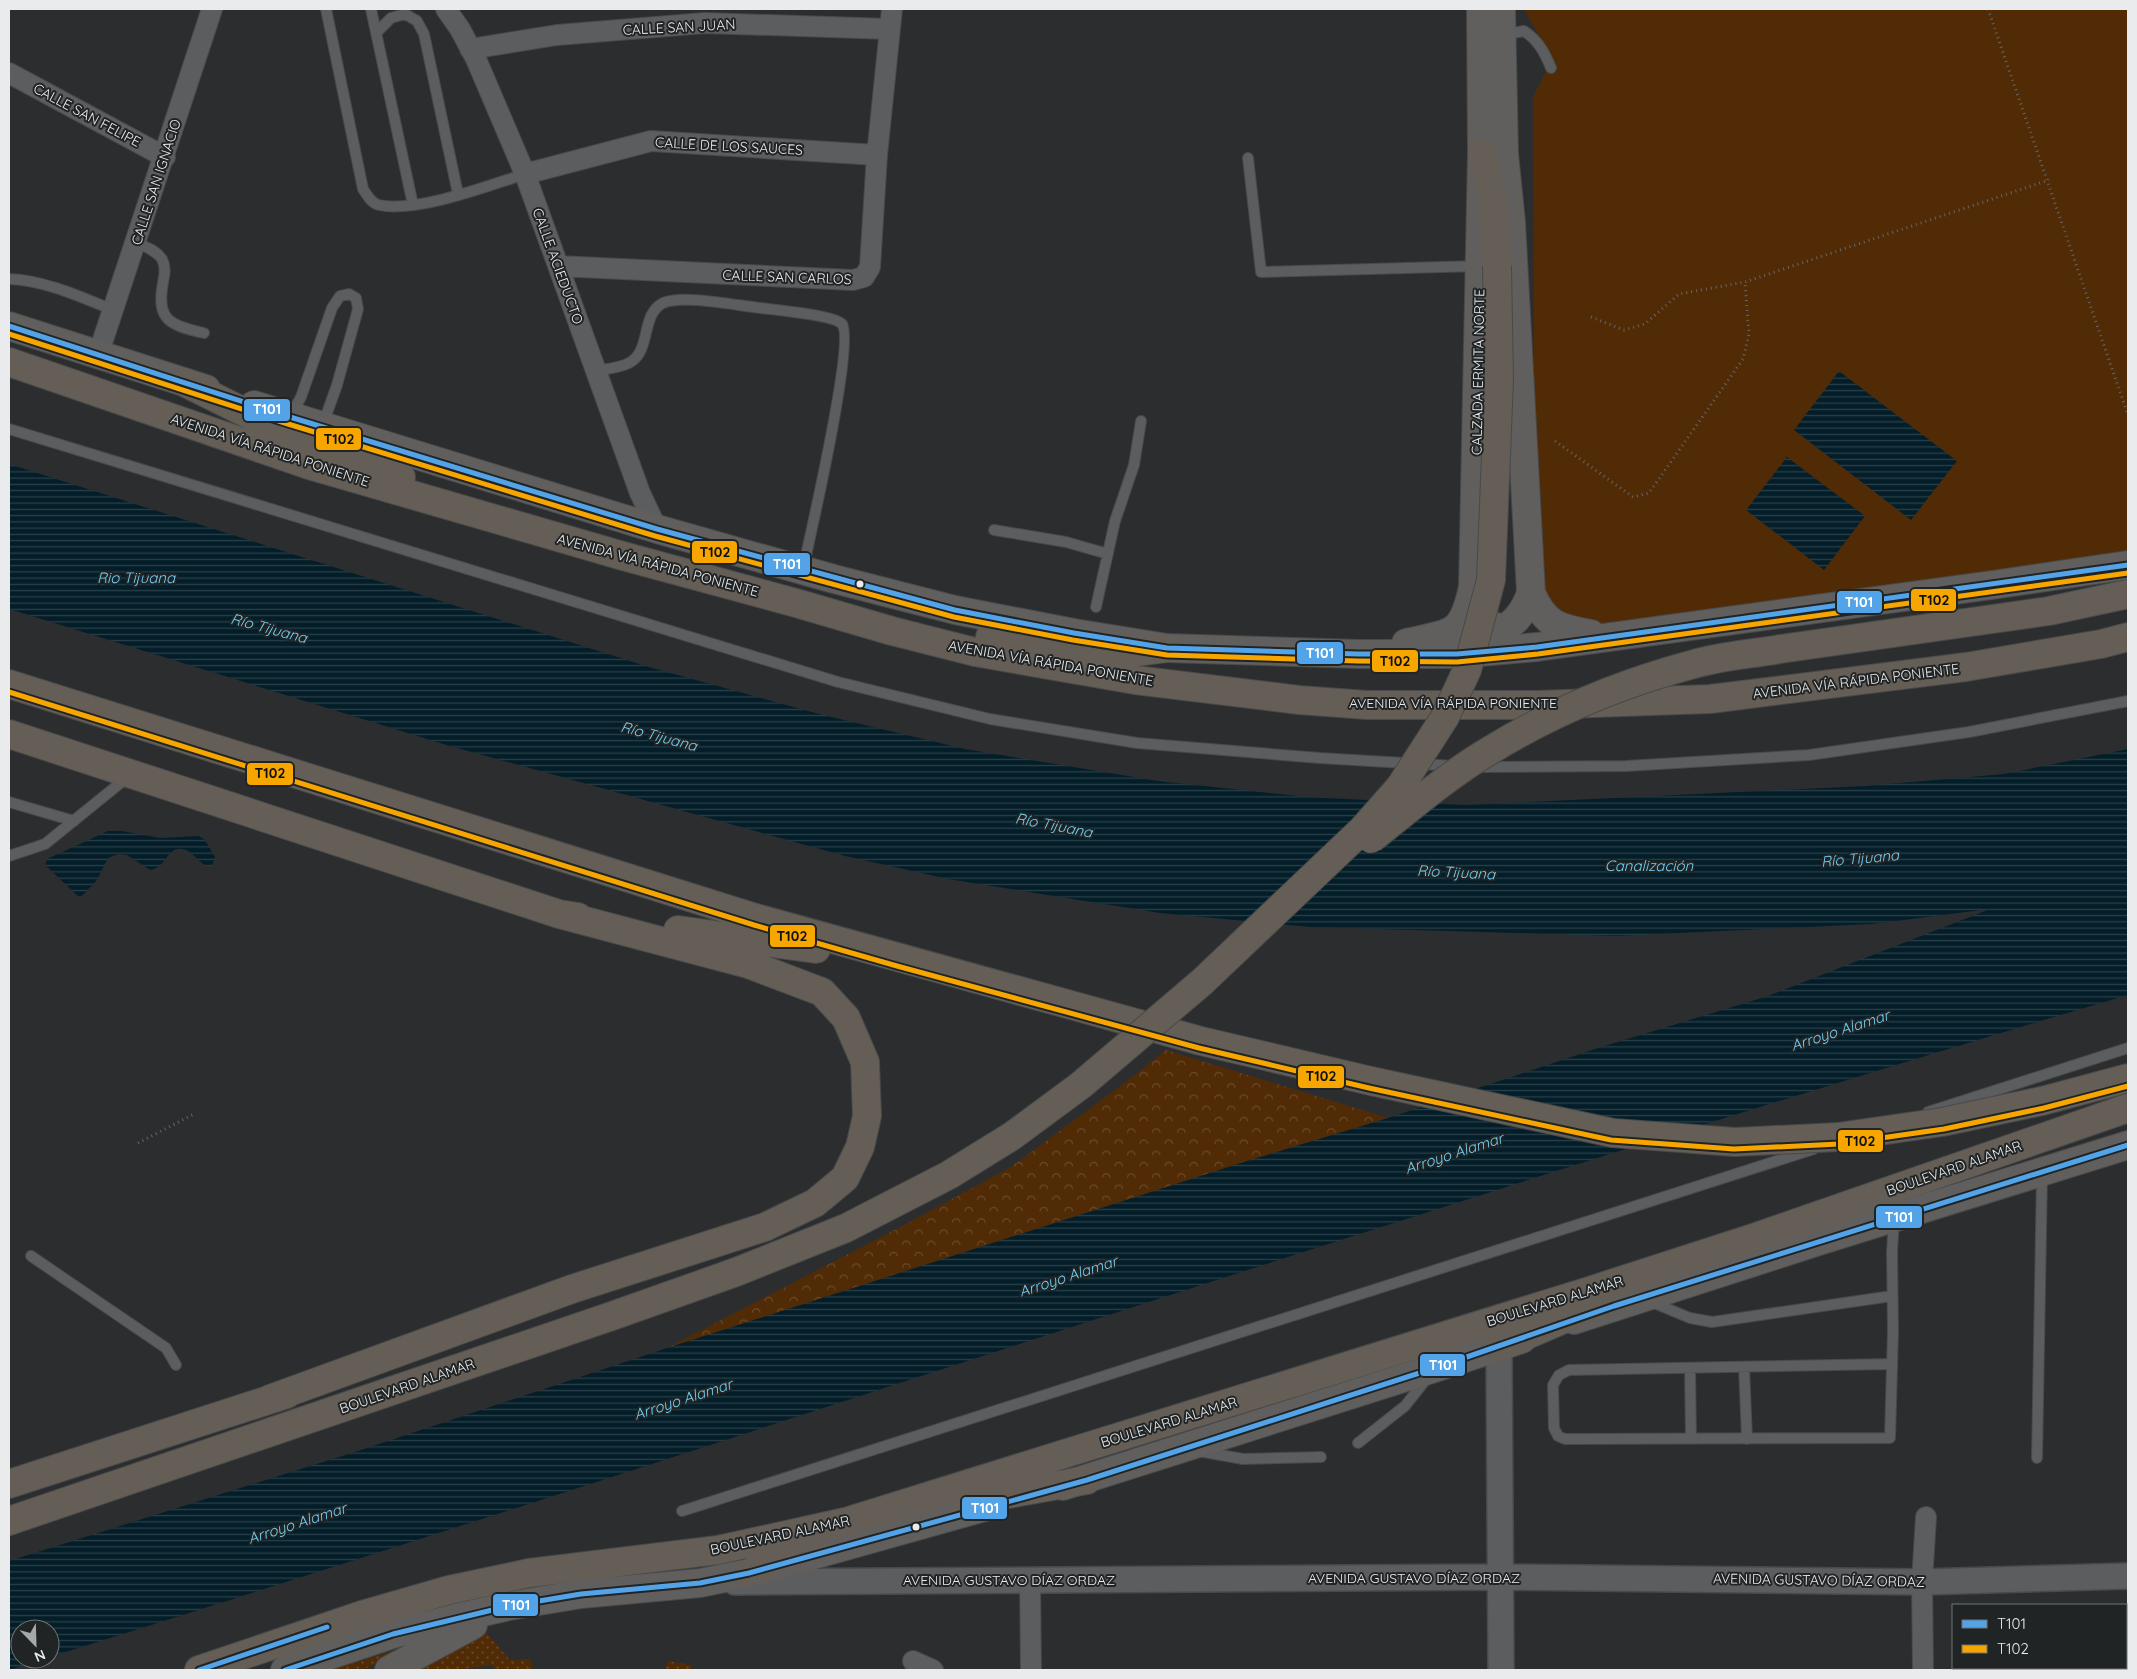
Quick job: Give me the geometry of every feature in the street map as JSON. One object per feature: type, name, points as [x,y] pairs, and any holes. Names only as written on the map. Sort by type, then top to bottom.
[{"type":"highway","points":[[1268,921],[1363,829],[1400,787],[1445,717],[1467,670],[1486,605],[1494,553],[1499,380],[1489,266],[1493,199],[1482,153]]},
{"type":"highway","name":"AVENIDA VÍA RÁPIDA PONIENTE","points":[[9,362],[309,465],[491,518],[892,631],[975,652],[1135,680],[1299,700],[1367,705],[1437,706],[1710,699],[1966,667],[2101,644],[2128,637]]},
{"type":"highway","points":[[184,382],[252,416],[354,457],[491,518]]},
{"type":"highway","points":[[1268,921],[1449,778],[1488,751],[1561,712],[1645,680],[1696,663],[2049,611],[2128,594]]},
{"type":"highway","points":[[892,631],[937,630],[1086,649],[1129,652],[1167,648]]},
{"type":"highway","points":[[9,684],[756,918],[1201,1041],[1371,1081],[1614,1133],[1735,1142],[1838,1137],[1942,1122],[2042,1101],[2128,1078]]},
{"type":"highway","points":[[9,734],[559,914],[748,964],[822,992],[846,1018],[865,1062],[867,1116],[860,1147],[845,1178],[815,1203],[765,1227],[572,1289],[270,1399],[9,1484]]},
{"type":"highway","points":[[559,914],[899,958]]},
{"type":"highway","name":"BOULEVARD ALAMAR","points":[[9,1521],[610,1317],[736,1272],[846,1228],[949,1175],[1012,1136],[1081,1085],[1202,982],[1268,921]]},
{"type":"highway","name":"BOULEVARD ALAMAR","points":[[199,1670],[362,1615],[449,1590],[538,1571],[718,1550],[845,1522],[1589,1291],[1756,1237],[2126,1109]]},
{"type":"highway","points":[[1499,1347],[1756,1237]]},
{"type":"highway","points":[[270,1399],[506,1338],[610,1317]]},
{"type":"highway","points":[[9,1497],[192,1425]]},
{"type":"highway","points":[[749,1572],[845,1522],[1087,1480]]},
{"type":"main road","points":[[1481,9],[1482,153]]},
{"type":"main road","points":[[1474,587],[1480,612],[1488,624],[1498,628],[1507,626],[1517,620],[1526,608],[1531,593],[1512,232],[1504,154],[1501,9]]},
{"type":"main road","name":"CALZADA ERMITA NORTE","points":[[1358,654],[1450,633],[1458,628],[1467,615],[1474,587],[1489,266]]},
{"type":"main road","points":[[9,326],[290,417],[657,529],[803,570],[955,610],[1074,633],[1167,648],[1358,654],[1457,654],[1537,646],[1972,588],[2128,565]]},
{"type":"main road","points":[[1531,593],[1539,610],[1550,622],[1566,629],[1603,636]]},
{"type":"main road","points":[[285,1670],[393,1634],[509,1606],[581,1594],[700,1583],[749,1572],[1087,1480],[1499,1347],[1641,1298],[2128,1145]]},
{"type":"main road","points":[[389,1670],[509,1606]]},
{"type":"street","name":"CALLE SAN IGNACIO","points":[[98,355],[165,157],[212,9]]},
{"type":"street","name":"CALLE ACIEDUCTO","points":[[446,9],[460,29],[470,49],[525,174],[640,493],[657,529]]},
{"type":"street","name":"CALLE SAN CARLOS","points":[[558,266],[859,279],[864,277],[870,267],[877,155],[892,9]]},
{"type":"street","name":"CALLE SAN JUAN","points":[[470,49],[557,35],[705,23],[890,29]]},
{"type":"street","name":"CALLE SAN FELIPE","points":[[9,73],[165,157]]},
{"type":"street","name":"CALLE DE LOS SAUCES","points":[[525,174],[651,141],[877,155]]},
{"type":"street","points":[[1499,1347],[1501,1670]]},
{"type":"street","points":[[1923,1670],[1922,1582],[1926,1517]]},
{"type":"street","name":"AVENIDA GUSTAVO DÍAZ ORDAZ","points":[[700,1583],[1501,1577],[1922,1582],[2128,1576]]},
{"type":"street","points":[[1030,1580],[1031,1670]]},
{"type":"street","points":[[914,1661],[933,1670]]},
{"type":"lane","points":[[326,9],[363,189],[369,199],[377,204],[413,205],[525,174]]},
{"type":"lane","points":[[371,9],[413,205]]},
{"type":"lane","points":[[376,33],[391,18],[405,14],[417,22],[424,34],[458,194]]},
{"type":"lane","points":[[1501,57],[1513,33],[1524,30],[1533,36],[1544,50],[1551,68]]},
{"type":"lane","points":[[1248,158],[1261,272],[1489,266]]},
{"type":"lane","points":[[136,242],[152,250],[162,261],[165,275],[160,301],[165,316],[178,325],[204,333]]},
{"type":"lane","points":[[9,279],[66,292],[113,310]]},
{"type":"lane","points":[[290,417],[301,397],[332,308],[340,296],[350,294],[356,298],[358,309],[327,413],[326,427]]},
{"type":"lane","points":[[596,371],[617,367],[629,363],[636,358],[641,350],[652,314],[663,303],[673,300],[691,300],[794,312],[830,318],[841,324],[844,330],[845,346],[838,398],[803,570]]},
{"type":"lane","points":[[1096,607],[1121,499],[1134,465],[1141,421]]},
{"type":"lane","points":[[9,429],[838,682],[990,719],[1136,743],[1320,758],[1497,768],[1626,766],[1809,755],[1969,732],[2128,701]]},
{"type":"lane","points":[[994,530],[1066,542],[1108,554]]},
{"type":"lane","points":[[9,856],[46,844],[132,774]]},
{"type":"lane","points":[[9,802],[74,821]]},
{"type":"lane","points":[[682,1511],[2128,1048]]},
{"type":"lane","points":[[2037,1458],[2042,1172]]},
{"type":"lane","points":[[1892,1364],[1569,1370],[1558,1375],[1553,1385],[1554,1428],[1558,1436],[1565,1439],[1890,1438],[1892,1364],[1894,1218]]},
{"type":"lane","points":[[31,1256],[166,1348],[176,1365]]},
{"type":"lane","points":[[1641,1298],[1678,1314],[1712,1322],[1892,1296]]},
{"type":"lane","points":[[1744,1367],[1747,1438]]},
{"type":"lane","points":[[1358,1443],[1405,1406],[1434,1368]]},
{"type":"lane","points":[[1690,1368],[1691,1439]]},
{"type":"lane","points":[[1184,1448],[1243,1459],[1322,1457]]},
{"type":"path","points":[[1988,9],[2049,180],[2128,415]]},
{"type":"path","points":[[1591,317],[1624,330],[1645,324],[1678,294],[1745,282],[2049,180]]},
{"type":"path","points":[[1555,441],[1633,497],[1649,493],[1743,359],[1749,334],[1745,282]]},
{"type":"path","points":[[138,1143],[194,1114]]},
{"type":"green space","points":[[1524,9],[2128,9],[2128,556],[1601,630],[1542,610],[1534,390],[1533,97],[1552,59]]},
{"type":"green space","points":[[1166,1050],[1388,1118],[1244,1162],[667,1348],[889,1233],[1011,1167]]},
{"type":"green space","points":[[485,1631],[510,1660],[530,1659],[533,1669],[496,1670],[492,1665],[458,1670],[407,1670]]},
{"type":"green space","points":[[421,1642],[363,1670],[331,1670]]},
{"type":"green space","points":[[668,1661],[691,1665],[691,1670],[665,1670]]},
{"type":"water","points":[[1839,371],[1957,461],[1911,520],[1794,430]]},
{"type":"water","points":[[1787,457],[1865,516],[1824,570],[1746,510]]},
{"type":"water","points":[[9,464],[649,667],[819,714],[965,749],[1158,781],[1308,797],[1466,805],[1865,786],[2004,774],[2128,749],[2128,995],[1607,1155],[60,1654],[60,1619],[10,1619],[10,1669],[12,1669],[9,1670],[9,1561],[361,1450],[667,1348],[1244,1162],[1388,1118],[1598,1048],[1768,996],[1990,909],[1872,924],[1616,936],[1309,927],[1160,913],[948,879],[845,856],[443,744],[9,609]]},
{"type":"water","points":[[108,831],[122,831],[160,838],[199,836],[205,840],[215,857],[212,866],[206,866],[188,851],[176,849],[161,864],[150,870],[127,855],[119,854],[108,858],[97,880],[80,898],[45,865],[47,859]]},
{"type":"transit line","name":"T101","points":[[9,326],[290,417],[657,529],[955,610],[1074,633],[1167,648],[1358,654],[1457,654],[1537,647],[2128,565]]},
{"type":"transit line","name":"T102","points":[[9,334],[288,424],[655,536],[954,617],[1073,640],[1167,655],[1457,662],[1538,654],[2128,573]]},
{"type":"transit line","name":"T102","points":[[9,692],[754,925],[897,966],[1199,1048],[1369,1088],[1611,1140],[1734,1149],[1839,1144],[1944,1129],[2044,1108],[2128,1086]]},
{"type":"transit line","name":"T101","points":[[285,1670],[393,1634],[509,1606],[581,1594],[700,1583],[749,1573],[1087,1480],[1435,1368],[1614,1306],[2128,1145]]},
{"type":"transit line","name":"T101","points":[[199,1670],[327,1627]]},
{"type":"water label","name":"Rio Tijuana","points":[[136,577]]},
{"type":"water label","name":"Río Tijuana","points":[[269,628]]},
{"type":"water label","name":"Río Tijuana","points":[[659,736]]},
{"type":"water label","name":"Río Tijuana","points":[[1054,825]]},
{"type":"water label","name":"Río Tijuana","points":[[1860,858]]},
{"type":"water label","name":"Canalización","points":[[1649,865]]},
{"type":"water label","name":"Río Tijuana","points":[[1456,872]]},
{"type":"water label","name":"Arroyo Alamar","points":[[1840,1030]]},
{"type":"water label","name":"Arroyo Alamar","points":[[1454,1153]]},
{"type":"water label","name":"Arroyo Alamar","points":[[1068,1276]]},
{"type":"water label","name":"Arroyo Alamar","points":[[683,1399]]},
{"type":"water label","name":"Arroyo Alamar","points":[[297,1523]]}]
